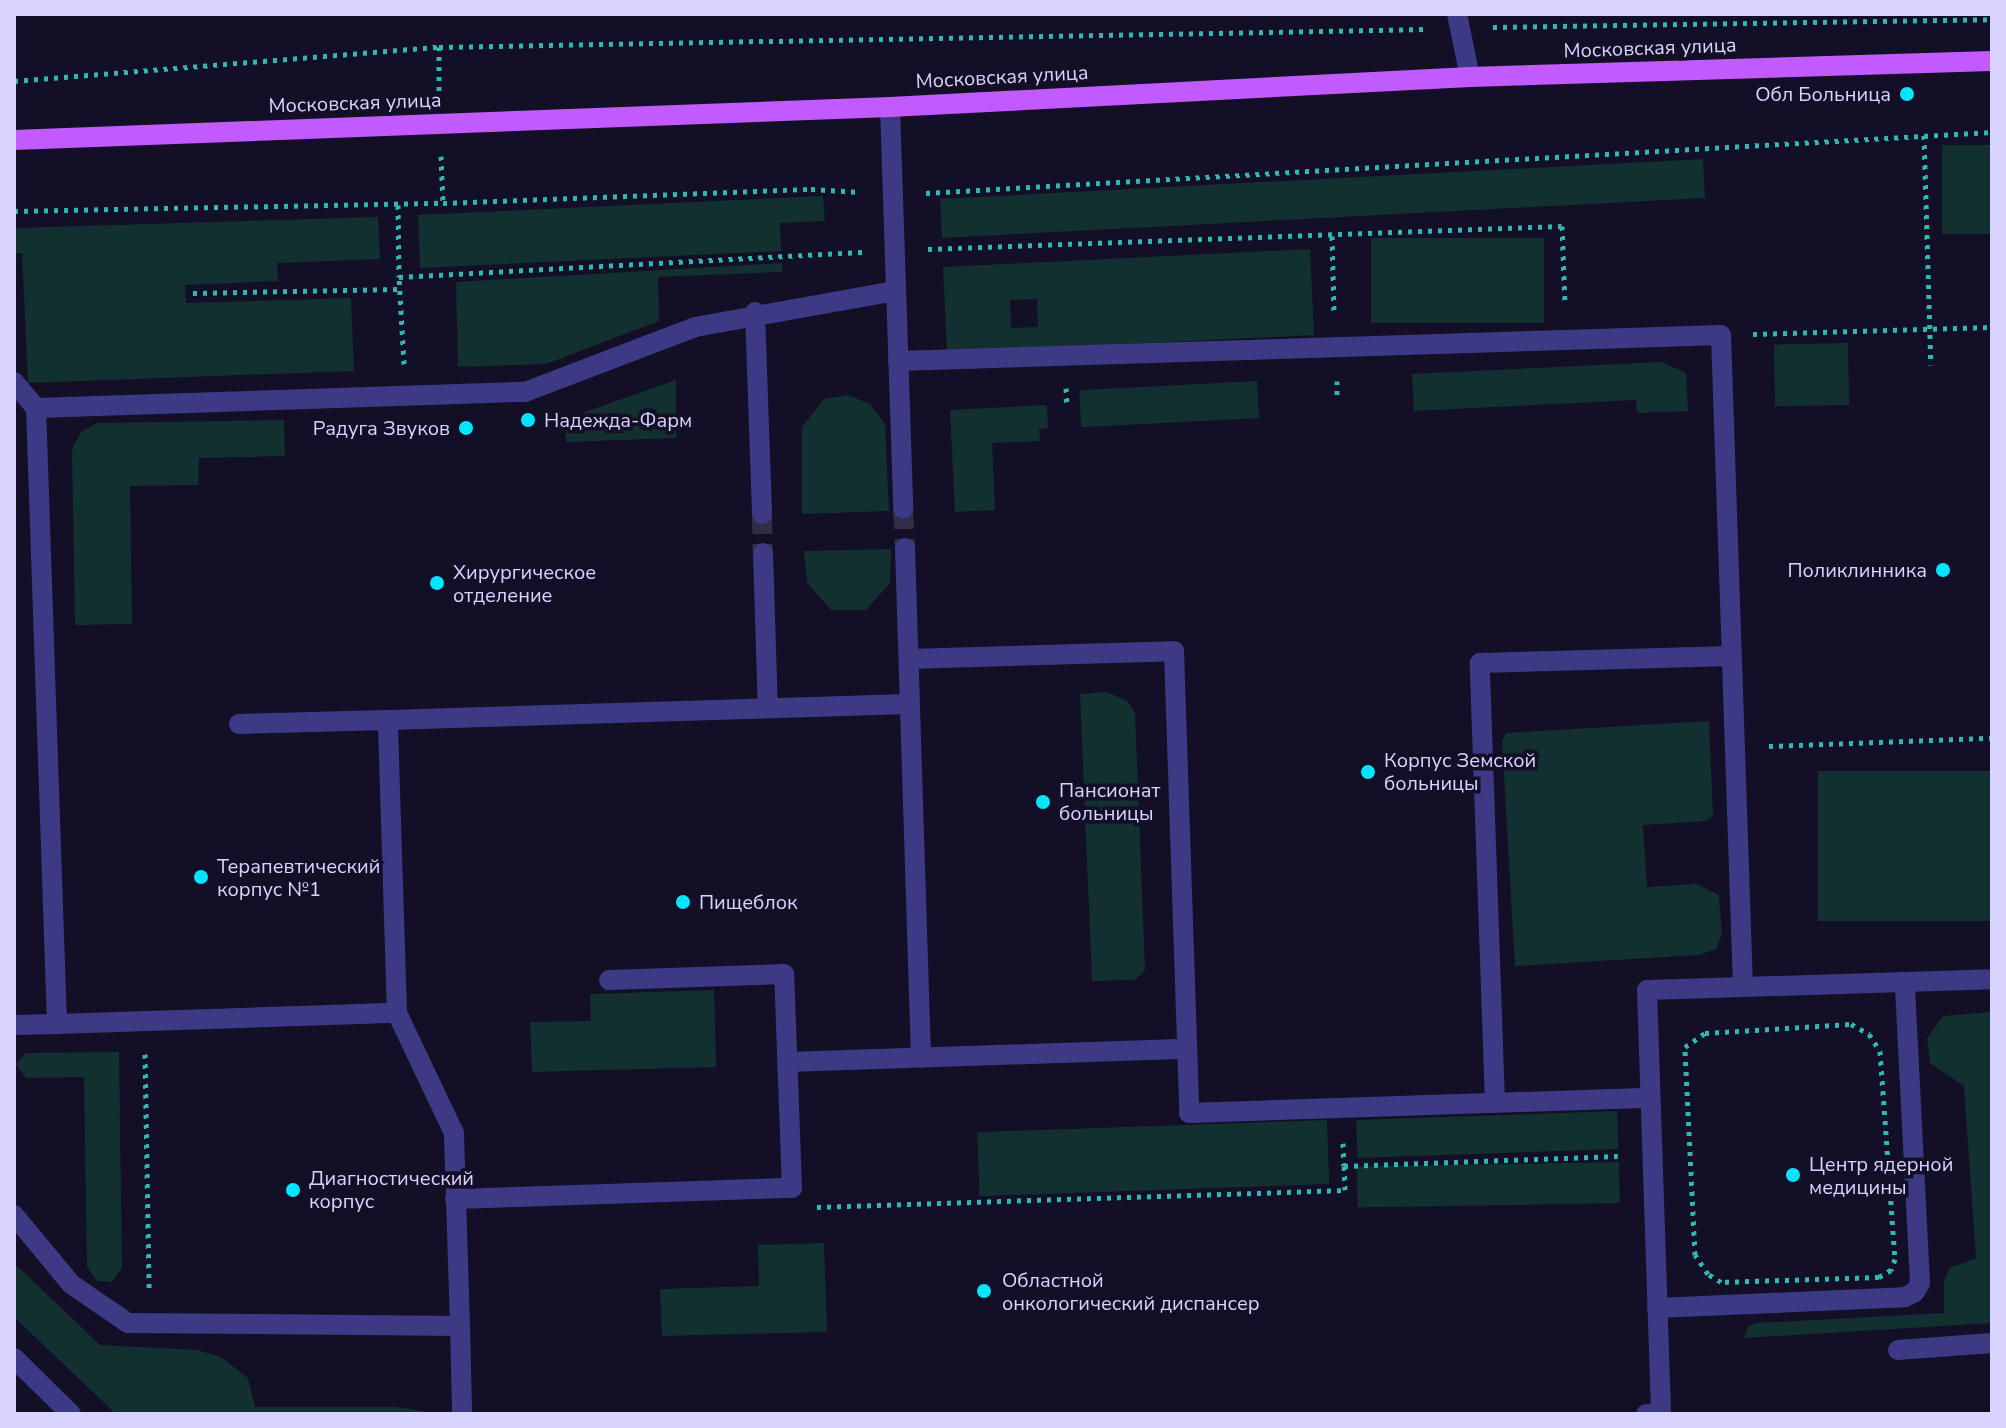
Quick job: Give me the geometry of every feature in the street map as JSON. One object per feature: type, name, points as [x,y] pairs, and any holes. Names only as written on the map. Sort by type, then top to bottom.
[{"type":"main road","name":"Московская улица","points":[[14,140],[890,107],[1470,77],[1992,61]]},
{"type":"lane","points":[[1458,21],[1470,77]]},
{"type":"lane","points":[[890,107],[903,509]]},
{"type":"lane","points":[[36,408],[525,392],[695,327],[755,312],[896,291]]},
{"type":"lane","points":[[755,312],[762,514]]},
{"type":"lane","points":[[898,361],[1721,335],[1743,987]]},
{"type":"lane","points":[[14,382],[36,408],[57,1024]]},
{"type":"lane","points":[[905,548],[921,1058]]},
{"type":"lane","points":[[763,553],[768,708]]},
{"type":"lane","points":[[909,659],[1174,651],[1189,1113],[1650,1098]]},
{"type":"lane","points":[[1495,1103],[1480,663],[1731,656]]},
{"type":"lane","points":[[239,724],[909,704]]},
{"type":"lane","points":[[388,720],[397,1013],[454,1133],[462,1410]]},
{"type":"lane","points":[[455,1199],[793,1198],[784,974],[609,980]]},
{"type":"lane","points":[[1646,1414],[1661,1414],[1647,990],[1992,979]]},
{"type":"lane","points":[[1657,1308],[1905,1297],[1915,1292],[1920,1283],[1905,982]]},
{"type":"lane","points":[[14,1025],[397,1013]]},
{"type":"lane","points":[[787,1062],[1187,1049]]},
{"type":"lane","points":[[14,1215],[71,1284],[128,1323],[460,1326]]},
{"type":"lane","points":[[1898,1350],[1992,1343]]},
{"type":"lane","points":[[14,1358],[71,1414]]},
{"type":"path","points":[[14,81],[439,47],[1458,21],[1992,19]]},
{"type":"path","points":[[14,211],[398,205],[811,189],[893,194],[1992,132]]},
{"type":"path","points":[[1924,135],[1931,365]]},
{"type":"path","points":[[398,205],[406,396]]},
{"type":"path","points":[[929,249],[1562,226],[1566,338]]},
{"type":"path","points":[[1332,236],[1335,327]]},
{"type":"path","points":[[399,277],[861,252]]},
{"type":"path","points":[[193,293],[400,289]]},
{"type":"path","points":[[1721,335],[1992,327]]},
{"type":"path","points":[[1735,747],[1992,738]]},
{"type":"path","points":[[144,1021],[149,1324]]},
{"type":"path","points":[[1851,1024],[1863,1029],[1880,1051],[1895,1259],[1891,1270],[1879,1277],[1743,1284],[1713,1278],[1695,1255],[1691,1155],[1683,1055],[1689,1040],[1705,1033],[1851,1024]]},
{"type":"path","points":[[793,1198],[1345,1190],[1344,1166],[1691,1155]]},
{"type":"green space","points":[[1942,145],[1992,145],[1992,234],[1942,234]]},
{"type":"green space","points":[[1703,159],[1705,198],[942,238],[940,199]]},
{"type":"green space","points":[[823,196],[825,221],[780,223],[781,251],[420,268],[418,215]]},
{"type":"green space","points":[[378,217],[380,259],[277,263],[278,281],[185,285],[186,303],[351,298],[354,371],[28,383],[22,253],[14,253],[14,228]]},
{"type":"green space","points":[[1371,238],[1544,238],[1544,323],[1371,323]]},
{"type":"green space","points":[[1310,249],[1314,335],[947,353],[943,267]],"holes":[[[1037,299],[1038,327],[1011,328],[1010,300]]]},
{"type":"green space","points":[[782,263],[782,272],[658,277],[659,321],[546,364],[458,367],[456,282]]},
{"type":"green space","points":[[1848,343],[1849,405],[1775,406],[1774,344]]},
{"type":"green space","points":[[1662,362],[1686,373],[1688,411],[1637,413],[1636,400],[1414,411],[1412,374]]},
{"type":"green space","points":[[676,380],[676,438],[566,442],[565,419]]},
{"type":"green space","points":[[1257,381],[1259,418],[1081,427],[1079,390]]},
{"type":"green space","points":[[848,395],[870,404],[885,424],[889,511],[802,514],[802,427],[824,399]]},
{"type":"green space","points":[[1047,405],[1048,428],[1039,429],[1040,441],[992,443],[995,510],[955,512],[950,410]]},
{"type":"green space","points":[[284,420],[285,456],[199,458],[198,485],[130,486],[132,624],[75,625],[72,449],[81,432],[97,423]]},
{"type":"green space","points":[[891,549],[890,583],[866,610],[831,610],[807,583],[804,551]]},
{"type":"green space","points":[[1107,692],[1127,701],[1135,713],[1145,970],[1135,980],[1092,981],[1080,694]]},
{"type":"green space","points":[[1709,721],[1713,816],[1706,821],[1643,825],[1647,887],[1696,884],[1719,895],[1722,934],[1716,949],[1699,955],[1515,966],[1502,741],[1506,733]]},
{"type":"green space","points":[[1818,771],[1992,771],[1992,921],[1818,921]]},
{"type":"green space","points":[[714,990],[716,1067],[532,1072],[530,1022],[591,1021],[590,994]]},
{"type":"green space","points":[[1992,1012],[1992,1323],[1744,1338],[1748,1326],[1757,1323],[1944,1313],[1944,1280],[1950,1268],[1976,1258],[1964,1086],[1930,1063],[1927,1038],[1943,1016]]},
{"type":"green space","points":[[119,1052],[122,1268],[112,1282],[97,1281],[87,1267],[84,1077],[26,1078],[16,1064],[26,1053]]},
{"type":"green space","points":[[1617,1111],[1618,1149],[1357,1158],[1356,1120]]},
{"type":"green space","points":[[1327,1120],[1329,1184],[979,1196],[977,1132]]},
{"type":"green space","points":[[1619,1162],[1620,1203],[1358,1208],[1357,1167]]},
{"type":"green space","points":[[824,1243],[827,1332],[662,1336],[660,1289],[759,1286],[758,1245]]},
{"type":"green space","points":[[14,1263],[100,1345],[197,1350],[221,1357],[248,1378],[255,1407],[396,1407],[440,1414],[116,1414],[14,1317]]},
{"type":"tunnel","points":[[903,509],[905,548]]},
{"type":"tunnel","points":[[762,514],[763,553]]},
{"type":"place","name":"Обл Больница","points":[[1907,94]]},
{"type":"place","name":"Надежда-Фарм","points":[[528,420]]},
{"type":"place","name":"Радуга Звуков","points":[[466,428]]},
{"type":"place","name":"Поликлинника","points":[[1943,570]]},
{"type":"place","name":"Хирургическое отделение","points":[[437,583]]},
{"type":"place","name":"Корпус Земской больницы","points":[[1368,772]]},
{"type":"place","name":"Пансионат больницы","points":[[1043,802]]},
{"type":"place","name":"Терапевтический корпус №1","points":[[201,877]]},
{"type":"place","name":"Пищеблок","points":[[683,902]]},
{"type":"place","name":"Центр ядерной медицины","points":[[1793,1175]]},
{"type":"place","name":"Диагностический корпус","points":[[293,1190]]},
{"type":"place","name":"Областной онкологический диспансер","points":[[984,1291]]}]
